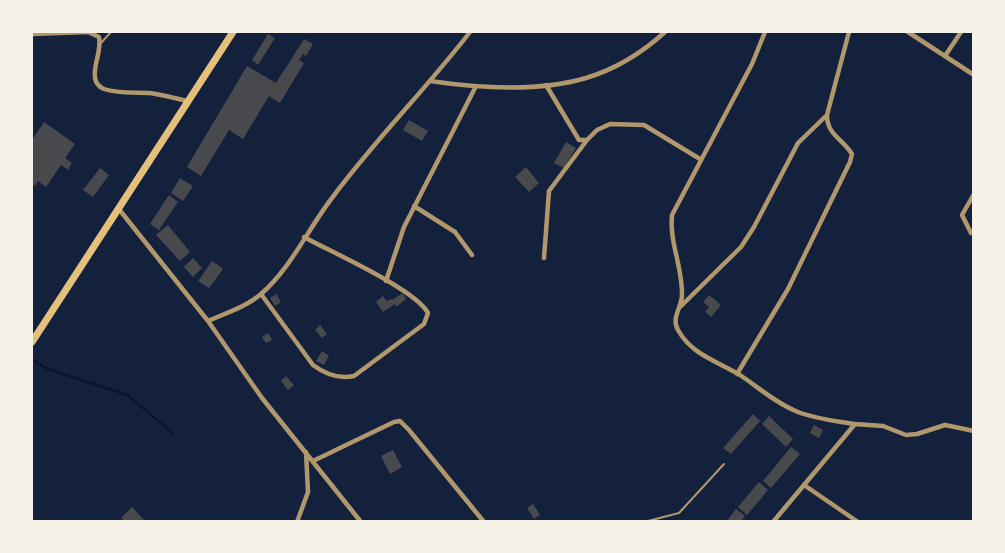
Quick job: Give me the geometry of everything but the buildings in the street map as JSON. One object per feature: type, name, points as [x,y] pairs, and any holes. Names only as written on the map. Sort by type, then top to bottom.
[{"type":"main road","points":[[32,341],[233,32]]},
{"type":"street","points":[[32,34],[88,32],[99,37],[95,72],[95,81],[98,85],[104,89],[151,93],[187,101]]},
{"type":"street","points":[[208,321],[238,308],[261,294],[278,276],[333,196],[470,32]]},
{"type":"street","points":[[430,81],[475,88],[546,85],[586,78],[628,60],[665,32]]},
{"type":"street","points":[[765,32],[752,64],[672,215],[671,228],[682,298],[675,320],[677,329],[692,348],[712,362],[737,374],[794,410],[810,416],[855,424],[883,426],[906,435],[945,425],[974,431]]},
{"type":"street","points":[[737,374],[788,289],[850,162],[852,154],[847,145],[829,130],[827,115],[849,32]]},
{"type":"street","points":[[908,32],[974,75]]},
{"type":"street","points":[[945,56],[961,32]]},
{"type":"street","points":[[546,85],[575,136],[579,140],[587,140]]},
{"type":"street","points":[[386,281],[396,245],[475,88]]},
{"type":"street","points":[[679,308],[741,247],[798,143],[827,115]]},
{"type":"street","points":[[544,258],[549,191],[597,130],[610,124],[644,125],[700,159]]},
{"type":"street","points":[[971,233],[965,224],[963,215],[974,194]]},
{"type":"street","points":[[414,206],[455,232],[472,255]]},
{"type":"street","points":[[118,207],[208,321],[262,398],[361,522]]},
{"type":"street","points":[[261,294],[313,365],[325,372],[347,377],[354,376],[419,329],[427,317],[425,308],[401,289],[304,237]]},
{"type":"street","points":[[313,461],[394,422],[400,422],[484,522]]},
{"type":"street","points":[[773,522],[855,424]]},
{"type":"street","points":[[297,522],[308,492],[306,452]]},
{"type":"street","points":[[804,485],[858,522]]},
{"type":"street","points":[[847,514],[848,522]]},
{"type":"lane","points":[[100,44],[111,32]]},
{"type":"lane","points":[[644,522],[679,513],[724,464]]},
{"type":"waterway","points":[[32,359],[45,368],[127,395],[173,433]]}]
